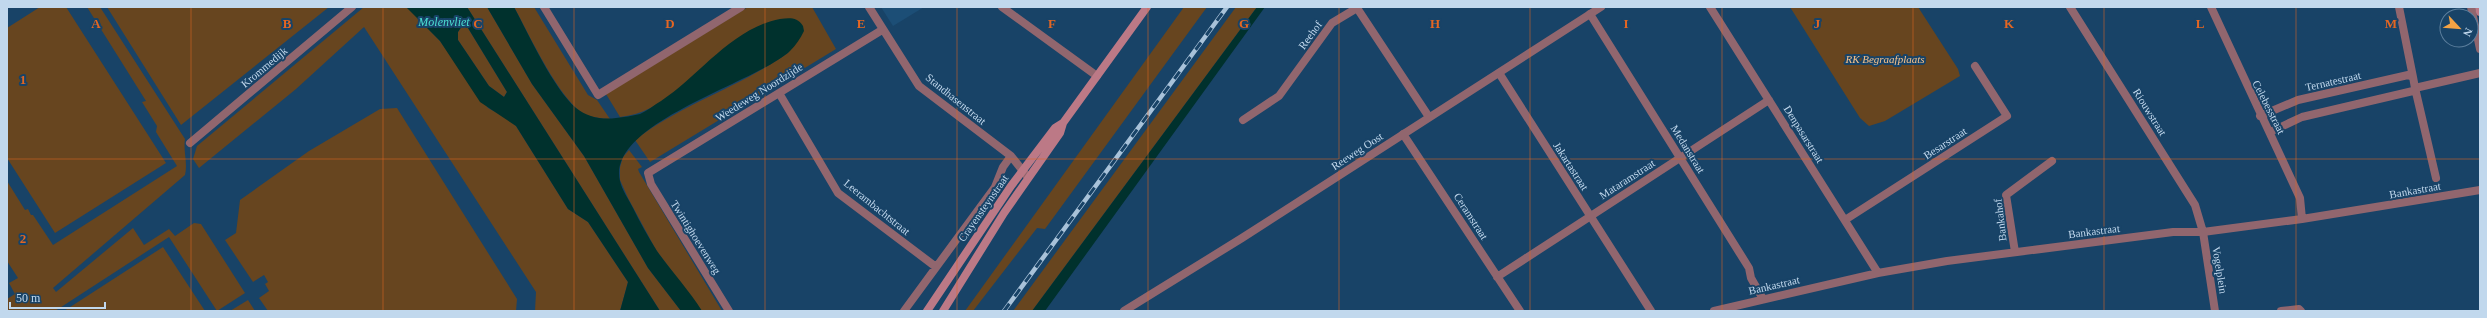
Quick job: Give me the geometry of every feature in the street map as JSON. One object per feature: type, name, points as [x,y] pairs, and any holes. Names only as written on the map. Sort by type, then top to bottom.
[{"type":"main road","name":"Crayensteynstraat","points":[[943,311],[1025,175],[1060,133],[1063,123],[1147,7]]},
{"type":"main road","points":[[2479,7],[2480,12]]},
{"type":"main road","name":"Crayensteynstraat","points":[[927,311],[1011,186],[1025,175]]},
{"type":"street","name":"Krommedijk","points":[[190,143],[352,7]]},
{"type":"street","points":[[544,7],[598,95],[728,10],[741,7]]},
{"type":"street","name":"Standhasenstraat","points":[[869,7],[882,30],[919,86],[1011,156],[1025,175]]},
{"type":"street","points":[[1002,7],[1097,76]]},
{"type":"street","name":"Reeweg Oost","points":[[1124,311],[1601,7]]},
{"type":"street","name":"Denpasarstraat","points":[[1710,7],[1878,273]]},
{"type":"street","name":"Riouwstraat","points":[[2070,7],[2195,205],[2203,232]]},
{"type":"street","name":"Celebesstraat","points":[[2211,7],[2260,116],[2270,132],[2300,198],[2302,219]]},
{"type":"street","points":[[2399,7],[2415,88],[2436,178]]},
{"type":"street","points":[[2471,7],[2480,49]]},
{"type":"street","name":"Reehof","points":[[1243,120],[1279,96],[1332,23],[1357,8],[1429,117]]},
{"type":"street","name":"Medanstraat","points":[[1590,14],[1749,268],[1751,278],[1763,299]]},
{"type":"street","name":"Weedeweg Noordzijde","points":[[648,174],[882,30]]},
{"type":"street","name":"Besarstraat","points":[[1845,220],[2007,116],[1975,66]]},
{"type":"street","name":"Jakartastraat","points":[[1499,73],[1651,311]]},
{"type":"street","points":[[2270,132],[2302,117],[2413,92],[2415,88],[2480,73]]},
{"type":"street","name":"Ternatestraat","points":[[2260,116],[2298,100],[2408,76],[2413,78]]},
{"type":"street","name":"Leerambachtstraat","points":[[779,93],[838,193],[936,267]]},
{"type":"street","name":"Mataramstraat","points":[[1497,277],[1769,100]]},
{"type":"street","name":"Ceramstraat","points":[[1403,134],[1520,311]]},
{"type":"street","name":"Crayensteynstraat","points":[[904,311],[995,187],[1003,167],[1011,156]]},
{"type":"street","name":"Bankahof","points":[[2015,252],[2006,195],[2052,161]]},
{"type":"street","name":"Twintighoevenweg","points":[[648,174],[651,184],[729,311]]},
{"type":"street","name":"Bankastraat","points":[[1714,311],[1878,273],[2015,252],[2173,232],[2203,232],[2302,219],[2480,190]]},
{"type":"street","name":"Vogelplein","points":[[2203,232],[2215,311]]},
{"type":"street","points":[[2281,311],[2299,309],[2302,311]]},
{"type":"shaded area","points":[[881,7],[924,7],[893,26]]},
{"type":"green space","points":[[40,7],[66,7],[166,163],[55,233],[7,158],[7,28]]},
{"type":"green space","points":[[87,7],[100,7],[185,139],[186,170],[185,175],[53,288],[56,292],[133,228],[144,245],[169,229],[175,236],[194,223],[201,224],[245,293],[217,311],[169,237],[55,311],[7,311],[7,299],[15,294],[9,283],[18,278],[7,261],[7,181],[25,210],[28,209],[31,215],[33,215],[53,245],[177,166],[156,132],[157,126],[142,102],[146,101]]},
{"type":"green space","points":[[107,7],[329,7],[181,125]]},
{"type":"green space","points":[[364,7],[406,7],[440,41],[488,108],[505,117],[516,126],[568,209],[588,222],[628,282],[620,311],[535,311],[536,292],[364,27],[296,89],[199,168],[193,159],[197,146]]},
{"type":"green space","points":[[467,7],[487,7],[532,84],[584,156],[648,268],[681,311],[660,311]]},
{"type":"green space","points":[[514,7],[534,7],[588,95],[597,100],[610,119],[586,115],[576,108],[546,66]]},
{"type":"green space","points":[[748,7],[812,7],[836,49],[650,162],[635,140],[653,127],[771,64],[789,52],[759,26],[727,47],[676,91],[663,101],[650,108],[636,114],[620,117],[606,94]]},
{"type":"green space","points":[[1184,7],[1207,7],[1045,229],[1037,228],[973,311],[965,311]]},
{"type":"green space","points":[[1236,7],[1257,7],[1032,311],[1013,311]]},
{"type":"green space","name":"RK Begraafplaats","points":[[1790,7],[1918,7],[1958,69],[1960,76],[1885,121],[1869,126],[1860,118]]},
{"type":"green space","points":[[462,26],[468,28],[507,92],[504,97],[489,86],[458,40],[458,32]]},
{"type":"green space","points":[[397,108],[517,299],[516,311],[268,311],[259,298],[269,291],[265,284],[268,282],[264,275],[253,282],[225,240],[236,233],[240,200],[309,151],[380,109]]},
{"type":"green space","points":[[629,150],[642,167],[638,169],[639,172],[722,311],[702,311],[656,250],[620,180],[620,167],[623,157]]},
{"type":"green space","points":[[163,247],[205,311],[64,311]]},
{"type":"green space","points":[[248,300],[255,311],[230,311]]},
{"type":"water","name":"Molenvliet","points":[[406,7],[467,7],[660,311],[620,311],[628,282],[588,222],[568,209],[516,126],[480,102],[440,41]],"holes":[[[462,26],[468,28],[507,92],[504,97],[489,86],[458,40],[458,32]]]},
{"type":"water","points":[[487,7],[514,7],[550,75],[567,99],[585,114],[605,119],[631,116],[645,111],[675,91],[731,42],[746,32],[763,24],[780,19],[790,18],[801,23],[804,31],[790,51],[747,77],[687,106],[659,123],[636,141],[622,160],[620,181],[622,188],[644,230],[657,251],[702,311],[681,311],[648,268],[584,156],[532,84]]},
{"type":"water","points":[[1257,7],[1265,7],[1045,311],[1032,311]]},
{"type":"railway","points":[[1004,311],[1227,7]]}]
